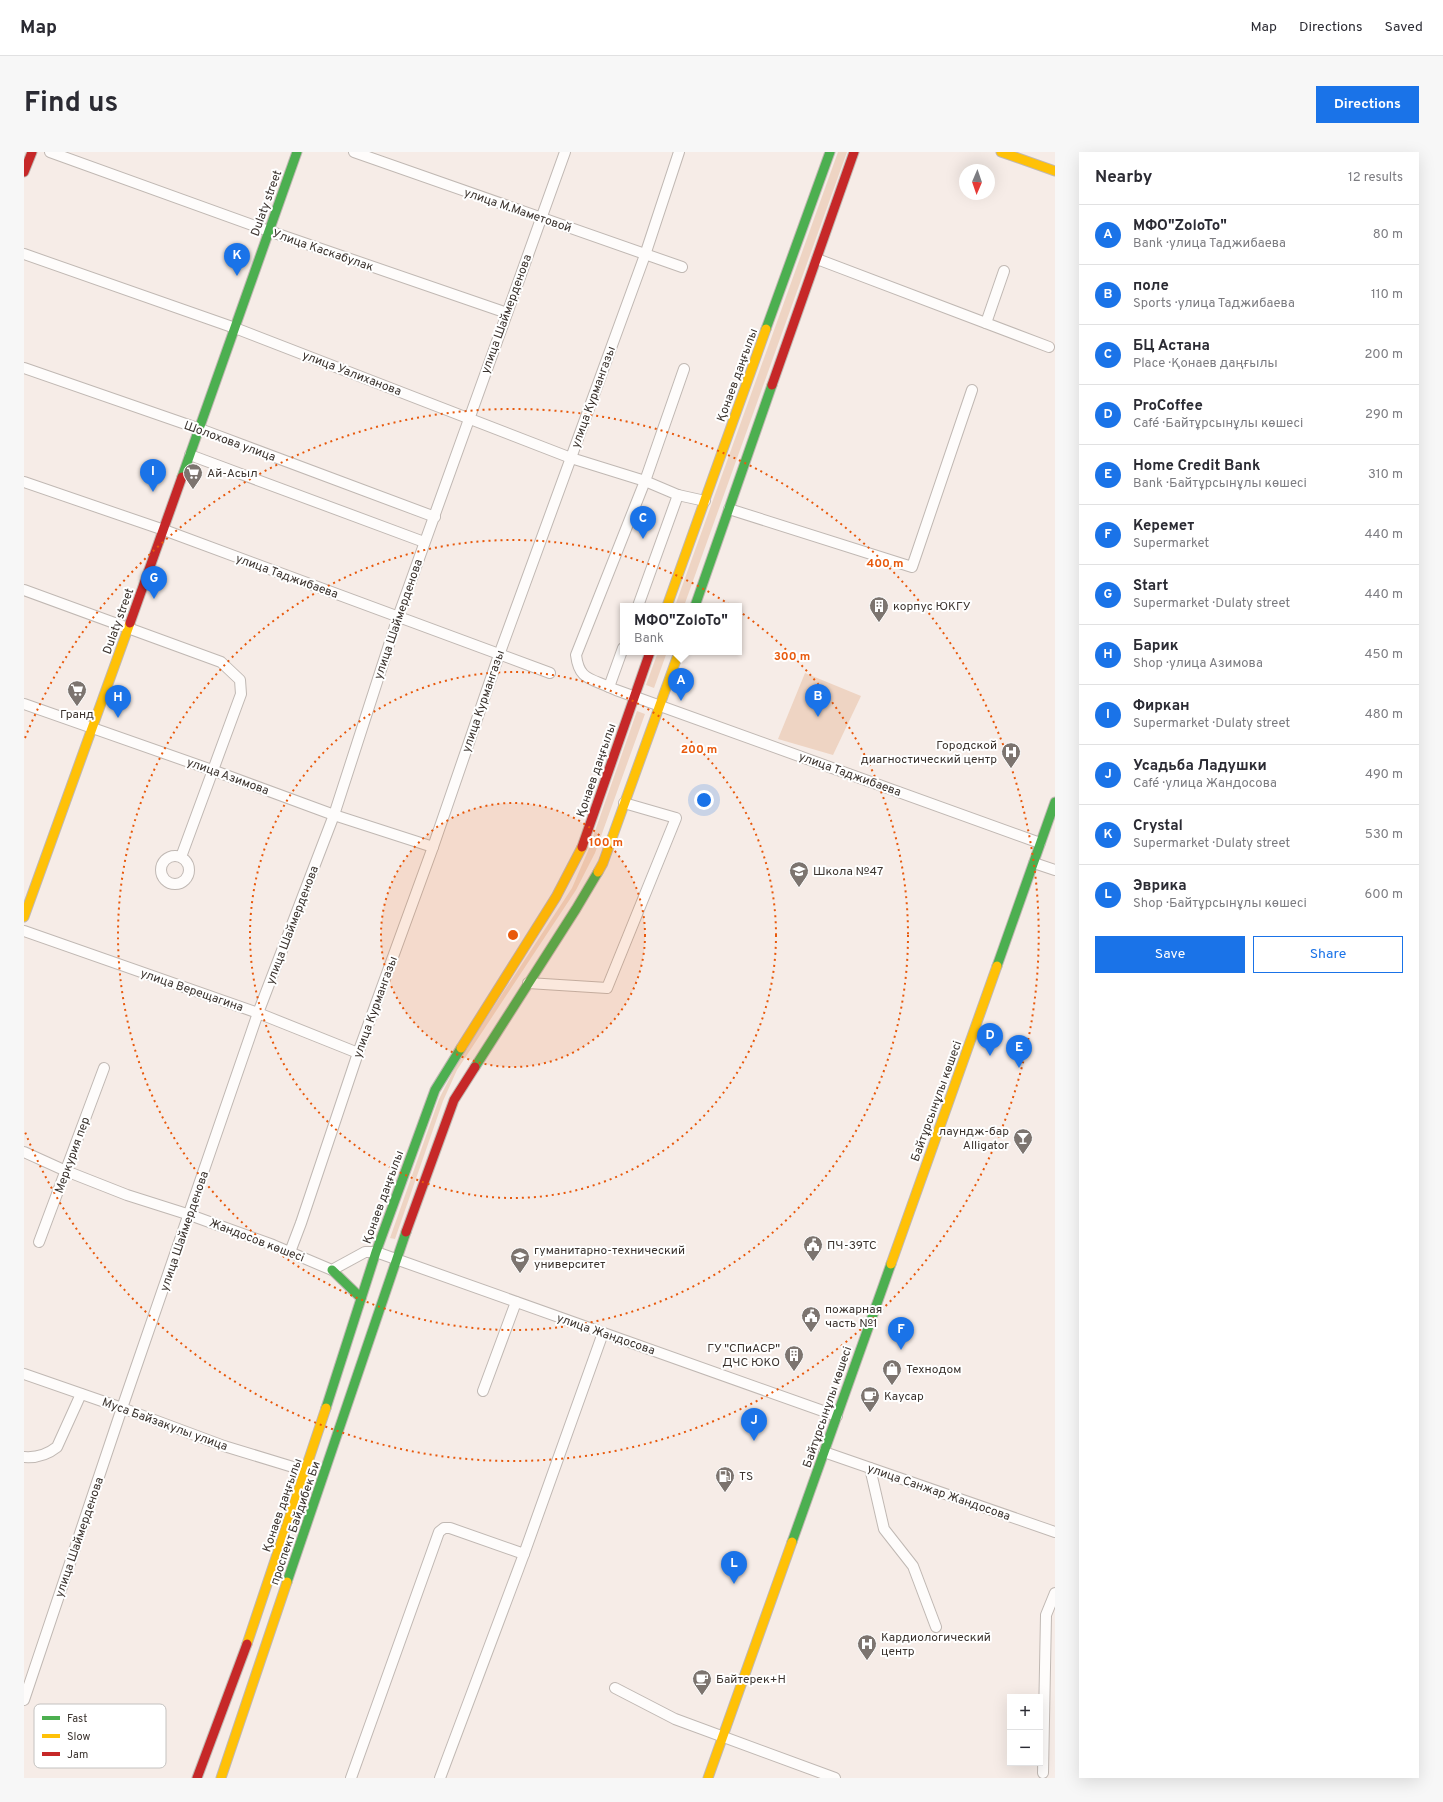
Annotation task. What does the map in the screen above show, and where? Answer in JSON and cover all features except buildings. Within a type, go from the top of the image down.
[{"type":"main road","points":[[24,172],[32,152]]},
{"type":"main road","name":"Dulaty street","points":[[24,917],[164,530],[297,152]]},
{"type":"main road","name":"Қонаев даңғылы","points":[[668,603],[830,152]]},
{"type":"main road","points":[[696,603],[854,152]]},
{"type":"main road","points":[[1001,152],[1055,171]]},
{"type":"main road","name":"Қонаев даңғылы","points":[[197,1778],[232,1687],[306,1471],[376,1252],[434,1090],[556,897],[582,848],[649,655]]},
{"type":"main road","points":[[396,1259],[454,1100],[576,909],[603,863],[678,655]]},
{"type":"main road","name":"Байтұрсынұлы көшесі","points":[[708,1778],[1055,802]]},
{"type":"main road","name":"проспект Байдибек Би","points":[[221,1778],[396,1259]]},
{"type":"main road","points":[[332,1270],[362,1298]]},
{"type":"street","name":"Улица Каскабулак","points":[[50,152],[269,231],[507,313]]},
{"type":"street","name":"улица М.Маметовой","points":[[354,152],[541,219],[682,267]]},
{"type":"street","name":"улица Шаймерденова","points":[[24,1700],[122,1408],[190,1215],[258,1013],[334,815],[398,617],[424,542],[435,517],[565,152]]},
{"type":"street","name":"улица Курмангазы","points":[[290,1252],[302,1223],[358,1053],[433,847],[499,655],[645,255],[679,152]]},
{"type":"street","name":"улица Уалиханова","points":[[24,254],[235,328],[571,458],[645,481],[678,495],[704,501]]},
{"type":"street","points":[[816,259],[1049,347]]},
{"type":"street","points":[[986,323],[1004,271]]},
{"type":"street","name":"Шолохова улица","points":[[24,368],[200,429],[435,517]]},
{"type":"street","name":"улица Таджибаева","points":[[684,369],[645,481],[576,655],[577,666],[582,675],[635,698],[1040,843]]},
{"type":"street","points":[[729,509],[912,567],[972,390]]},
{"type":"street","points":[[190,455],[424,542]]},
{"type":"street","name":"улица Таджибаева","points":[[24,482],[164,530],[550,673]]},
{"type":"street","points":[[639,603],[678,495]]},
{"type":"street","points":[[24,590],[221,662],[240,680],[240,694],[181,857]]},
{"type":"street","points":[[609,687],[620,655]]},
{"type":"street","name":"улица Азимова","points":[[24,704],[212,770],[334,815],[433,847]]},
{"type":"street","points":[[528,983],[608,988],[676,818],[624,803]]},
{"type":"street","points":[[1034,862],[1055,870]]},
{"type":"street","name":"улица Верещагина","points":[[24,931],[258,1013],[358,1053]]},
{"type":"street","name":"Меркурия пер","points":[[39,1242],[104,1068]]},
{"type":"street","name":"Жандосов көшесі","points":[[24,1152],[66,1171],[127,1195],[190,1215],[290,1252],[332,1270]]},
{"type":"street","points":[[332,1270],[365,1252],[376,1252]]},
{"type":"street","name":"улица Жандосова","points":[[376,1252],[837,1416]]},
{"type":"street","points":[[483,1391],[516,1302]]},
{"type":"street","points":[[440,1778],[524,1554],[603,1333]]},
{"type":"street","name":"Муса Байзакулы улица","points":[[24,1374],[122,1408],[224,1446],[306,1471]]},
{"type":"street","points":[[24,1457],[40,1456],[57,1447],[81,1394]]},
{"type":"street","name":"улица Санжар Жандосова","points":[[824,1452],[1055,1532]]},
{"type":"street","points":[[870,1468],[884,1530],[913,1566],[936,1627]]},
{"type":"street","points":[[351,1778],[439,1532],[444,1528],[450,1528],[524,1554]]},
{"type":"street","points":[[1043,1773],[1046,1615],[1055,1593]]},
{"type":"street","points":[[615,1688],[675,1718],[835,1778]]},
{"type":"shaded area","points":[[838,152],[847,152],[685,603],[676,603]]},
{"type":"shaded area","points":[[657,655],[666,655],[654,688],[646,685]]},
{"type":"shaded area","points":[[805,673],[861,696],[833,755],[778,739]]},
{"type":"shaded area","points":[[637,711],[645,714],[595,853],[576,890],[457,1070],[443,1101],[395,1239],[390,1238],[439,1099],[460,1058],[572,888],[588,851]]},
{"type":"traffic: fast","points":[[182,477],[297,152]]},
{"type":"traffic: fast","points":[[766,329],[830,152]]},
{"type":"traffic: fast","points":[[696,603],[772,385]]},
{"type":"traffic: fast","points":[[997,966],[1055,802]]},
{"type":"traffic: fast","points":[[475,1067],[598,872]]},
{"type":"traffic: fast","points":[[326,1408],[376,1252],[435,1090],[461,1048]]},
{"type":"traffic: fast","points":[[287,1582],[406,1232]]},
{"type":"traffic: fast","points":[[792,1542],[891,1264]]},
{"type":"traffic: fast","points":[[332,1270],[361,1298]]},
{"type":"traffic: slow","points":[[1001,152],[1055,171]]},
{"type":"traffic: slow","points":[[668,603],[766,329]]},
{"type":"traffic: slow","points":[[24,917],[130,623]]},
{"type":"traffic: slow","points":[[598,872],[603,863],[678,655]]},
{"type":"traffic: slow","points":[[461,1048],[556,897],[582,847]]},
{"type":"traffic: slow","points":[[891,1264],[997,966]]},
{"type":"traffic: slow","points":[[247,1644],[326,1408]]},
{"type":"traffic: slow","points":[[708,1778],[792,1542]]},
{"type":"traffic: slow","points":[[221,1778],[287,1582]]},
{"type":"traffic: jam","points":[[24,172],[32,152]]},
{"type":"traffic: jam","points":[[772,385],[854,152]]},
{"type":"traffic: jam","points":[[130,623],[182,477]]},
{"type":"traffic: jam","points":[[582,847],[649,655]]},
{"type":"traffic: jam","points":[[406,1232],[454,1100],[475,1067]]},
{"type":"traffic: jam","points":[[197,1778],[247,1644]]},
{"type":"place","name":"Crystal","points":[[237,276]]},
{"type":"place","name":"Ай-Асыл","points":[[193,490]]},
{"type":"place","name":"Фиркан","points":[[153,492]]},
{"type":"place","name":"БЦ Астана","points":[[643,539]]},
{"type":"place","name":"Start","points":[[154,599]]},
{"type":"place","name":"корпус ЮКГУ","points":[[879,623]]},
{"type":"place","name":"МФО\"ZoloTo\"","points":[[681,701]]},
{"type":"place","name":"Гранд","points":[[77,707]]},
{"type":"place","name":"поле","points":[[818,717]]},
{"type":"place","name":"Барик","points":[[118,718]]},
{"type":"place","name":"Городской диагностический центр","points":[[1011,769]]},
{"type":"place","name":"Школа №47","points":[[799,888]]},
{"type":"place","name":"ProCoffee","points":[[990,1056]]},
{"type":"place","name":"Home Credit Bank","points":[[1019,1068]]},
{"type":"place","name":"лаундж-бар Alligator","points":[[1023,1155]]},
{"type":"place","name":"ПЧ-39ТС","points":[[813,1262]]},
{"type":"place","name":"гуманитарно-технический университет","points":[[520,1274]]},
{"type":"place","name":"пожарная часть №1","points":[[811,1333]]},
{"type":"place","name":"Керемет","points":[[901,1350]]},
{"type":"place","name":"ГУ \"СПиАСР\" ДЧС ЮКО","points":[[794,1372]]},
{"type":"place","name":"Технодом","points":[[892,1386]]},
{"type":"place","name":"Каусар","points":[[870,1413]]},
{"type":"place","name":"Усадьба Ладушки","points":[[754,1441]]},
{"type":"place","name":"TS","points":[[725,1493]]},
{"type":"place","name":"Эврика","points":[[734,1584]]},
{"type":"place","name":"Кардиологический центр","points":[[867,1661]]},
{"type":"place","name":"Байтерек+Н","points":[[702,1696]]}]
